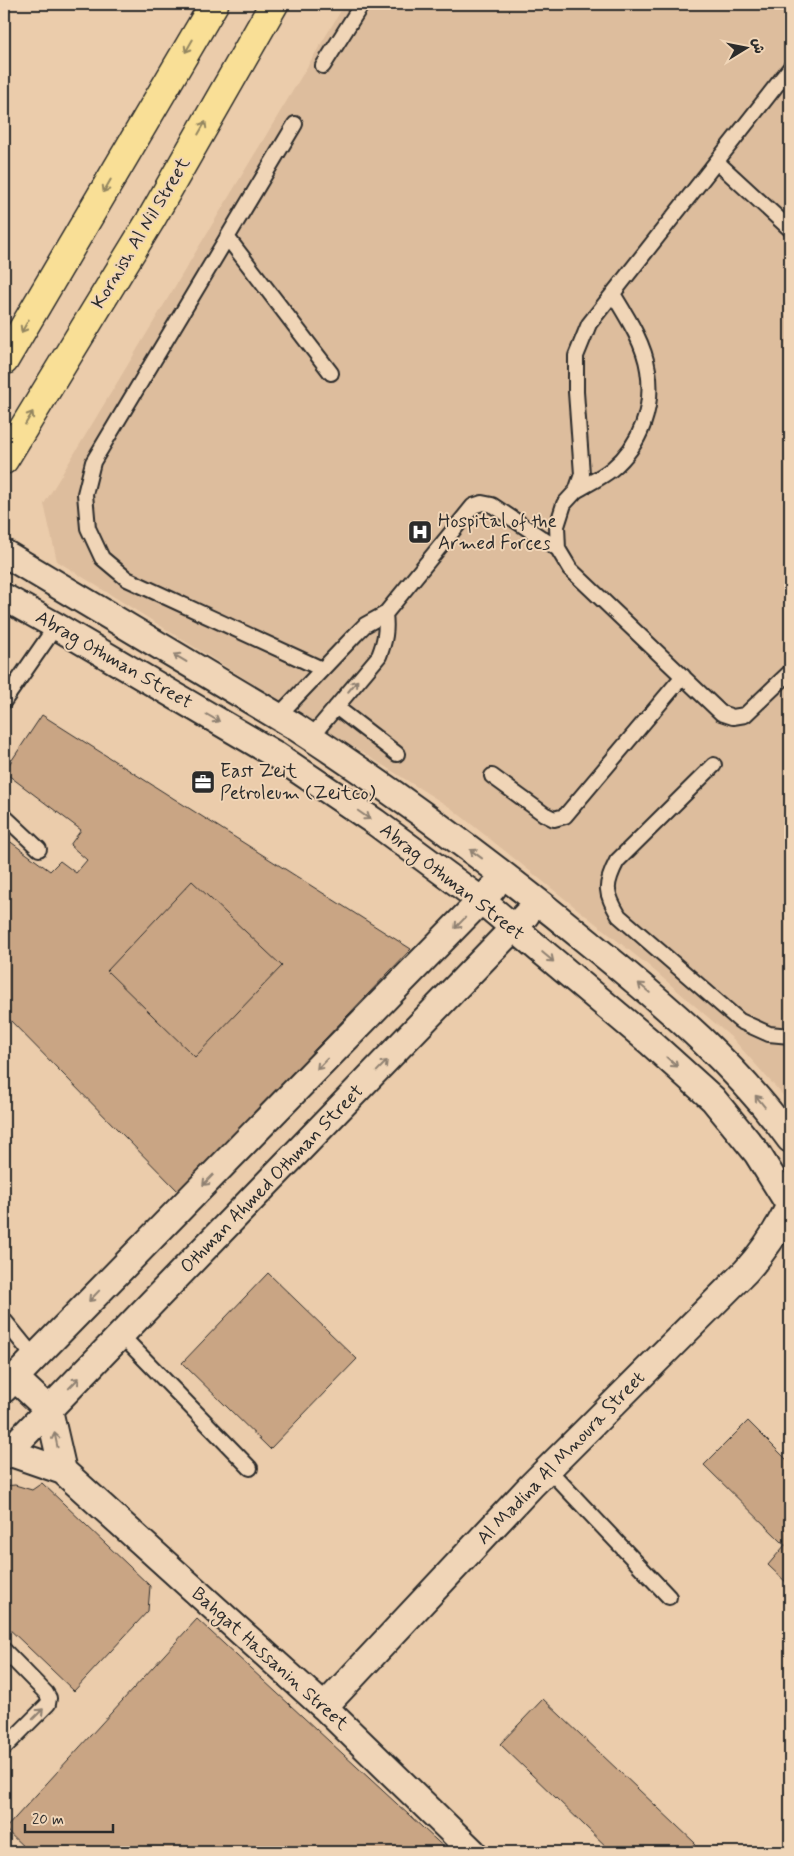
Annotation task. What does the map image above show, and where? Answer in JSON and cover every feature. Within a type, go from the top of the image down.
[{"type":"highway","points":[[4,362],[214,4]]},
{"type":"highway","name":"Kornish Al Nil Street","points":[[4,460],[150,221],[274,4]]},
{"type":"street","name":"Abrag Othman Street","points":[[4,553],[294,726],[505,875],[690,1027],[752,1091],[790,1139]]},
{"type":"street","name":"Abrag Othman Street","points":[[4,597],[276,755],[375,822],[482,901],[651,1042],[712,1099],[757,1153],[790,1205]]},
{"type":"street","points":[[276,755],[294,726]]},
{"type":"street","points":[[62,1471],[49,1410],[9,1383],[482,901],[505,875]]},
{"type":"street","name":"Othman Ahmed Othman Street","points":[[5,1452],[49,1410],[515,929],[538,901]]},
{"type":"street","name":"Al Madina Al Mnoura Street","points":[[324,1707],[548,1469],[757,1259],[777,1233],[790,1205]]},
{"type":"street","name":"Bahgat Hassanin Street","points":[[5,1452],[62,1471],[324,1707],[473,1852]]},
{"type":"lane","points":[[323,66],[362,4]]},
{"type":"lane","points":[[576,491],[582,474],[576,392],[576,356],[589,324],[790,68]]},
{"type":"lane","points":[[295,124],[93,462],[85,494],[88,528],[102,558],[128,579],[322,669]]},
{"type":"lane","points":[[717,162],[790,229]]},
{"type":"lane","points":[[227,237],[331,372]]},
{"type":"lane","points":[[558,549],[557,526],[564,504],[576,491],[612,469],[637,442],[649,407],[648,370],[640,344],[613,294]]},
{"type":"lane","points":[[294,726],[322,669],[365,626],[385,614],[473,506],[482,503],[492,505],[558,549],[570,569],[721,713],[733,717],[745,716],[790,672]]},
{"type":"lane","points":[[294,726],[336,707],[378,656],[385,643],[387,628],[385,614]]},
{"type":"lane","points":[[4,701],[56,626]]},
{"type":"lane","points":[[492,776],[544,814],[554,819],[565,816],[683,676]]},
{"type":"lane","points":[[336,707],[397,754]]},
{"type":"lane","points":[[714,765],[617,861],[608,878],[608,899],[618,916],[740,1021],[769,1034],[790,1036]]},
{"type":"lane","points":[[4,816],[39,849]]},
{"type":"lane","points":[[4,1320],[34,1357]]},
{"type":"lane","points":[[121,1335],[250,1468]]},
{"type":"lane","points":[[548,1469],[669,1597]]},
{"type":"lane","points":[[4,1650],[46,1693],[49,1701],[4,1748]]},
{"type":"shaded area","name":"Hospital of the Armed Forces","points":[[345,4],[790,4],[790,1103],[732,1038],[649,966],[451,808],[57,561],[44,504]]},
{"type":"building","points":[[42,715],[411,949],[179,1192],[4,1014],[4,837],[50,871],[60,861],[76,873],[87,860],[70,845],[81,830],[4,772]]},
{"type":"building","points":[[192,881],[282,966],[195,1057],[107,971]]},
{"type":"building","points":[[268,1273],[357,1359],[270,1449],[182,1363]]},
{"type":"building","points":[[748,1421],[790,1463],[790,1586],[768,1565],[785,1545],[704,1465]]},
{"type":"building","points":[[42,1483],[150,1586],[148,1611],[74,1691],[4,1624],[4,1486],[15,1485],[32,1490]]},
{"type":"building","points":[[197,1619],[449,1852],[29,1852],[5,1829]]},
{"type":"building","points":[[543,1699],[695,1843],[686,1852],[612,1852],[500,1744]]},
{"type":"place","name":"Hospital of the Armed Forces","points":[[420,532]]},
{"type":"place","name":"East Zeit Petroleum (Zeitco)","points":[[203,782]]}]
